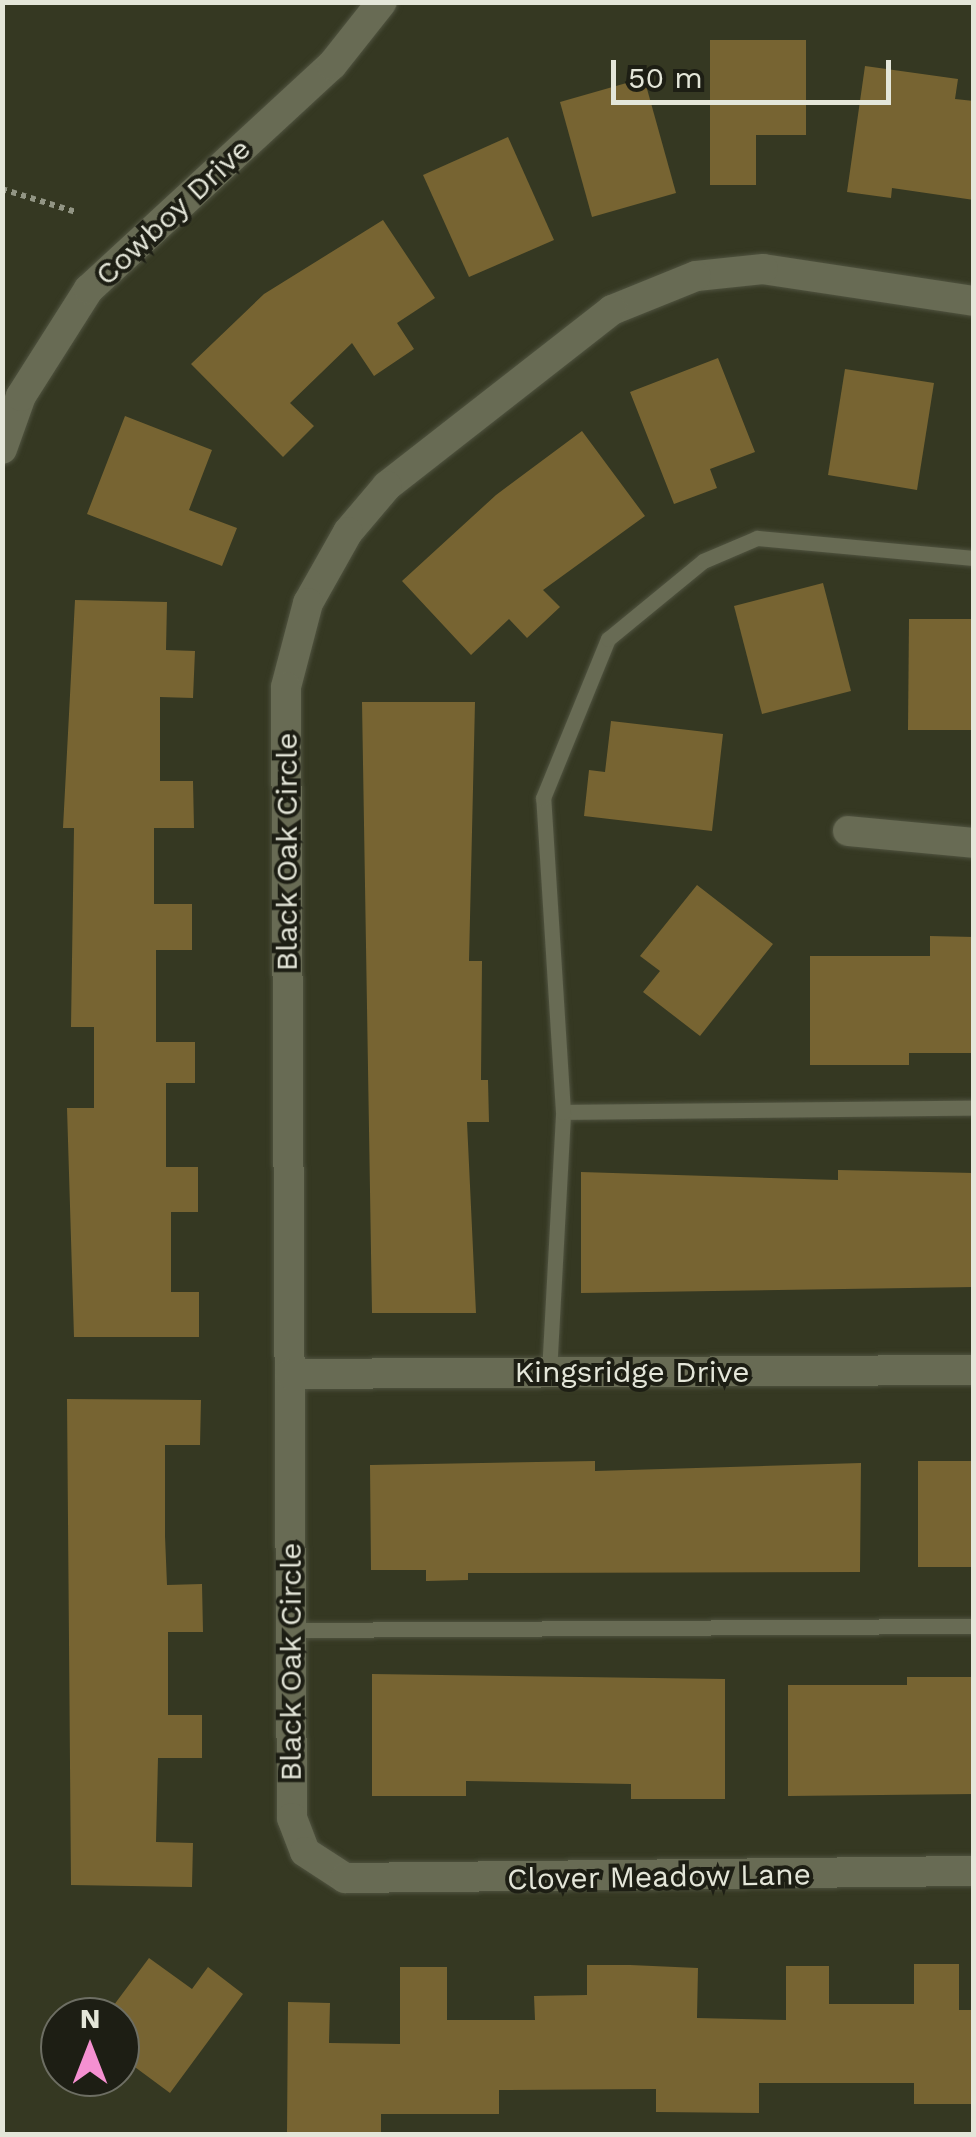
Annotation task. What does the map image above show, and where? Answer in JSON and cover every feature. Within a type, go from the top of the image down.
[{"type":"street","name":"Cowboy Drive","points":[[2,449],[22,396],[89,289],[332,65],[382,2]]},
{"type":"street","name":"Black Oak Circle","points":[[344,1878],[305,1852],[292,1818],[286,687],[308,603],[348,532],[387,486],[612,310],[696,276],[811,273],[974,301]]},
{"type":"street","points":[[848,831],[974,843]]},
{"type":"street","name":"Kingsridge Drive","points":[[290,1374],[974,1370]]},
{"type":"street","name":"Clover Meadow Lane","points":[[344,1878],[974,1871]]},
{"type":"lane","points":[[548,1372],[563,1112],[543,798],[608,639],[703,560],[757,538],[974,558]]},
{"type":"lane","points":[[563,1112],[974,1108]]},
{"type":"lane","points":[[291,1630],[974,1626]]},
{"type":"path","points":[[2,189],[76,212]]},
{"type":"building","points":[[710,40],[806,40],[806,135],[756,135],[756,185],[710,185]]},
{"type":"building","points":[[865,66],[958,79],[955,99],[974,101],[974,200],[892,188],[891,198],[847,192]]},
{"type":"building","points":[[644,78],[676,193],[592,217],[560,102]]},
{"type":"building","points":[[508,137],[554,240],[469,277],[423,175]]},
{"type":"building","points":[[383,220],[435,298],[397,323],[414,349],[374,376],[352,343],[290,403],[314,426],[283,457],[191,364],[264,294]]},
{"type":"building","points":[[718,358],[755,452],[710,469],[717,488],[674,504],[630,392]]},
{"type":"building","points":[[845,369],[934,383],[917,490],[828,475]]},
{"type":"building","points":[[125,416],[212,450],[189,510],[237,528],[222,566],[87,514]]},
{"type":"building","points":[[582,431],[645,516],[543,590],[560,607],[527,638],[509,619],[471,655],[402,581],[496,495]]},
{"type":"building","points":[[823,583],[851,691],[762,714],[734,606]]},
{"type":"building","points":[[75,600],[167,602],[166,650],[195,651],[193,698],[160,697],[160,781],[193,781],[194,828],[154,828],[154,904],[192,904],[192,950],[156,950],[156,1042],[195,1042],[195,1083],[166,1083],[166,1167],[198,1167],[198,1212],[171,1212],[171,1292],[199,1292],[199,1337],[74,1337],[67,1108],[94,1108],[94,1027],[71,1027],[74,828],[63,828]]},
{"type":"building","points":[[909,619],[974,619],[974,730],[908,730]]},
{"type":"building","points":[[362,702],[475,702],[469,961],[482,961],[481,1080],[488,1080],[489,1122],[467,1122],[476,1313],[372,1313]]},
{"type":"building","points":[[611,721],[723,734],[712,831],[584,816],[589,770],[605,772]]},
{"type":"building","points":[[697,885],[773,944],[700,1036],[643,992],[660,971],[640,956]]},
{"type":"building","points":[[930,936],[974,937],[974,1053],[909,1053],[909,1065],[810,1065],[810,956],[930,956]]},
{"type":"building","points":[[838,1170],[974,1173],[974,1287],[581,1293],[581,1172],[838,1180]]},
{"type":"building","points":[[67,1399],[201,1400],[200,1445],[165,1445],[165,1536],[167,1585],[202,1584],[203,1632],[168,1632],[168,1715],[202,1715],[202,1758],[158,1758],[156,1842],[193,1843],[192,1887],[71,1885]]},
{"type":"building","points":[[595,1461],[595,1471],[861,1463],[860,1572],[468,1573],[468,1580],[426,1581],[426,1570],[371,1570],[370,1465]]},
{"type":"building","points":[[918,1461],[974,1461],[974,1567],[918,1567]]},
{"type":"building","points":[[372,1674],[725,1679],[725,1799],[631,1799],[631,1784],[466,1781],[466,1796],[372,1796]]},
{"type":"building","points":[[907,1677],[974,1677],[974,1794],[788,1796],[788,1685],[907,1685]]},
{"type":"building","points":[[149,1958],[192,1989],[208,1967],[243,1994],[170,2093],[140,2071],[140,1997],[120,1997]]},
{"type":"building","points":[[914,1964],[959,1964],[959,2010],[974,2010],[974,2104],[914,2104],[914,2083],[759,2083],[759,2113],[656,2112],[656,2089],[499,2090],[499,2114],[381,2114],[381,2134],[287,2134],[288,2002],[330,2003],[329,2043],[400,2044],[400,1967],[447,1967],[447,2020],[535,2020],[534,1996],[587,1995],[587,1965],[630,1965],[698,1968],[697,2018],[786,2020],[786,1966],[829,1966],[829,2004],[914,2004]]}]
